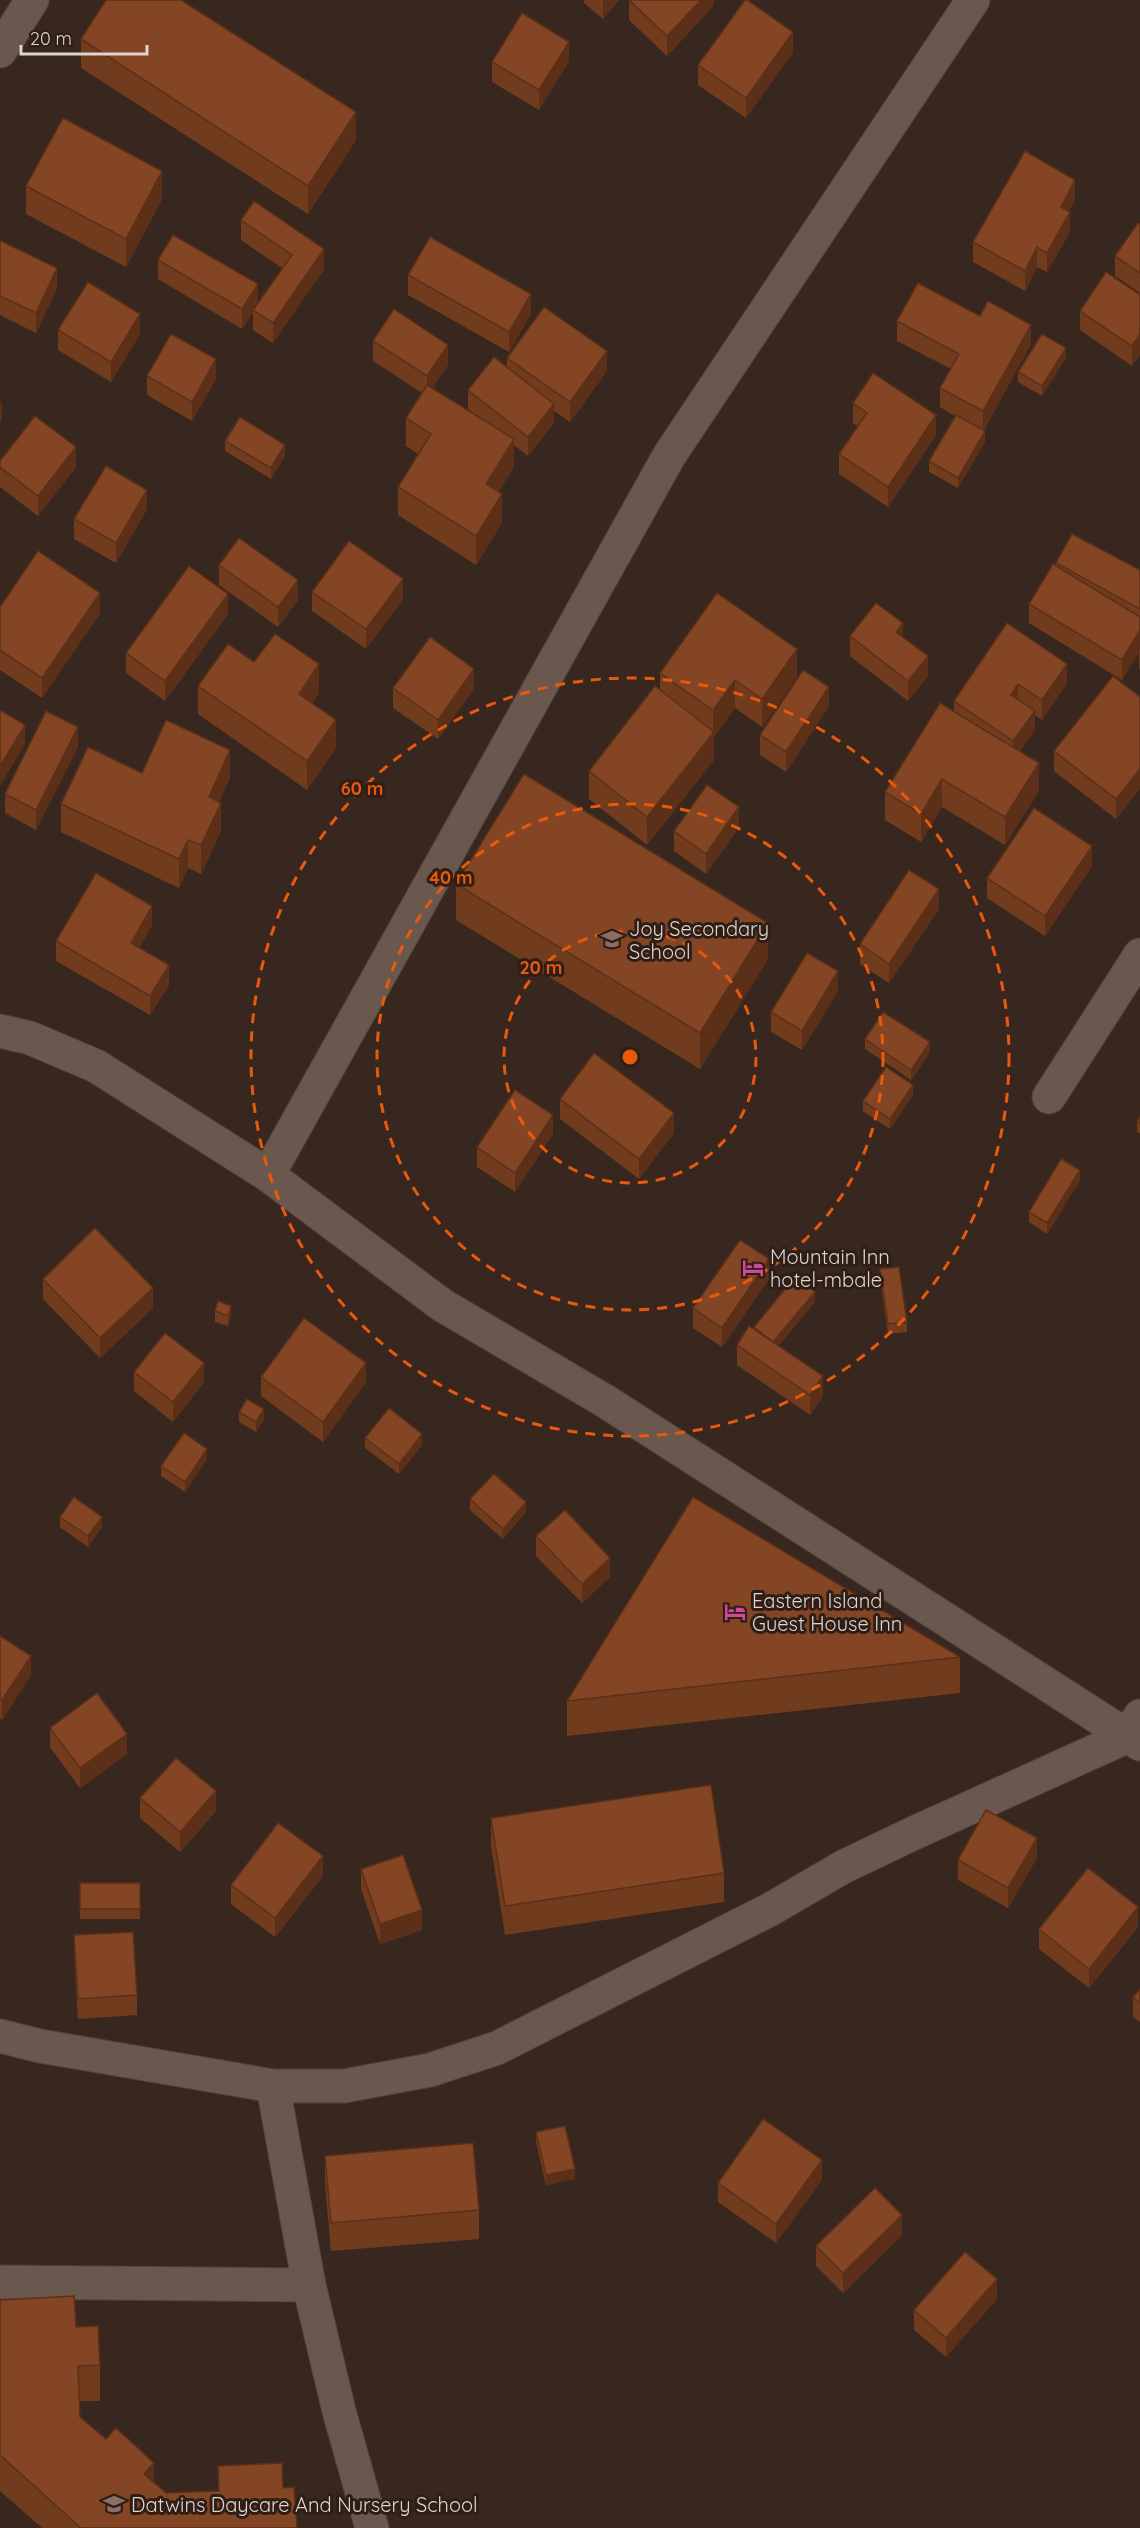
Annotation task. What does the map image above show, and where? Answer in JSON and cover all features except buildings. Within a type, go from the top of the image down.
[{"type":"street","points":[[0,51],[32,0]]},
{"type":"street","points":[[268,1176],[669,456],[973,0]]},
{"type":"street","points":[[1049,1096],[1140,955]]},
{"type":"street","points":[[0,1031],[30,1038],[96,1066],[268,1176],[442,1305],[605,1401],[1136,1732]]},
{"type":"street","points":[[0,2036],[40,2046],[273,2086],[344,2086],[430,2070],[497,2049],[750,1920],[893,1842],[1136,1732]]},
{"type":"street","points":[[273,2086],[309,2285],[339,2410],[372,2528]]},
{"type":"street","points":[[0,2282],[309,2285]]},
{"type":"place","name":"Joy Secondary School","points":[[612,939]]},
{"type":"place","name":"Mountain Inn hotel-mbale","points":[[753,1268]]},
{"type":"place","name":"Eastern Island Guest House Inn","points":[[735,1612]]},
{"type":"place","name":"Datwins Daycare And Nursery School","points":[[114,2504]]}]
